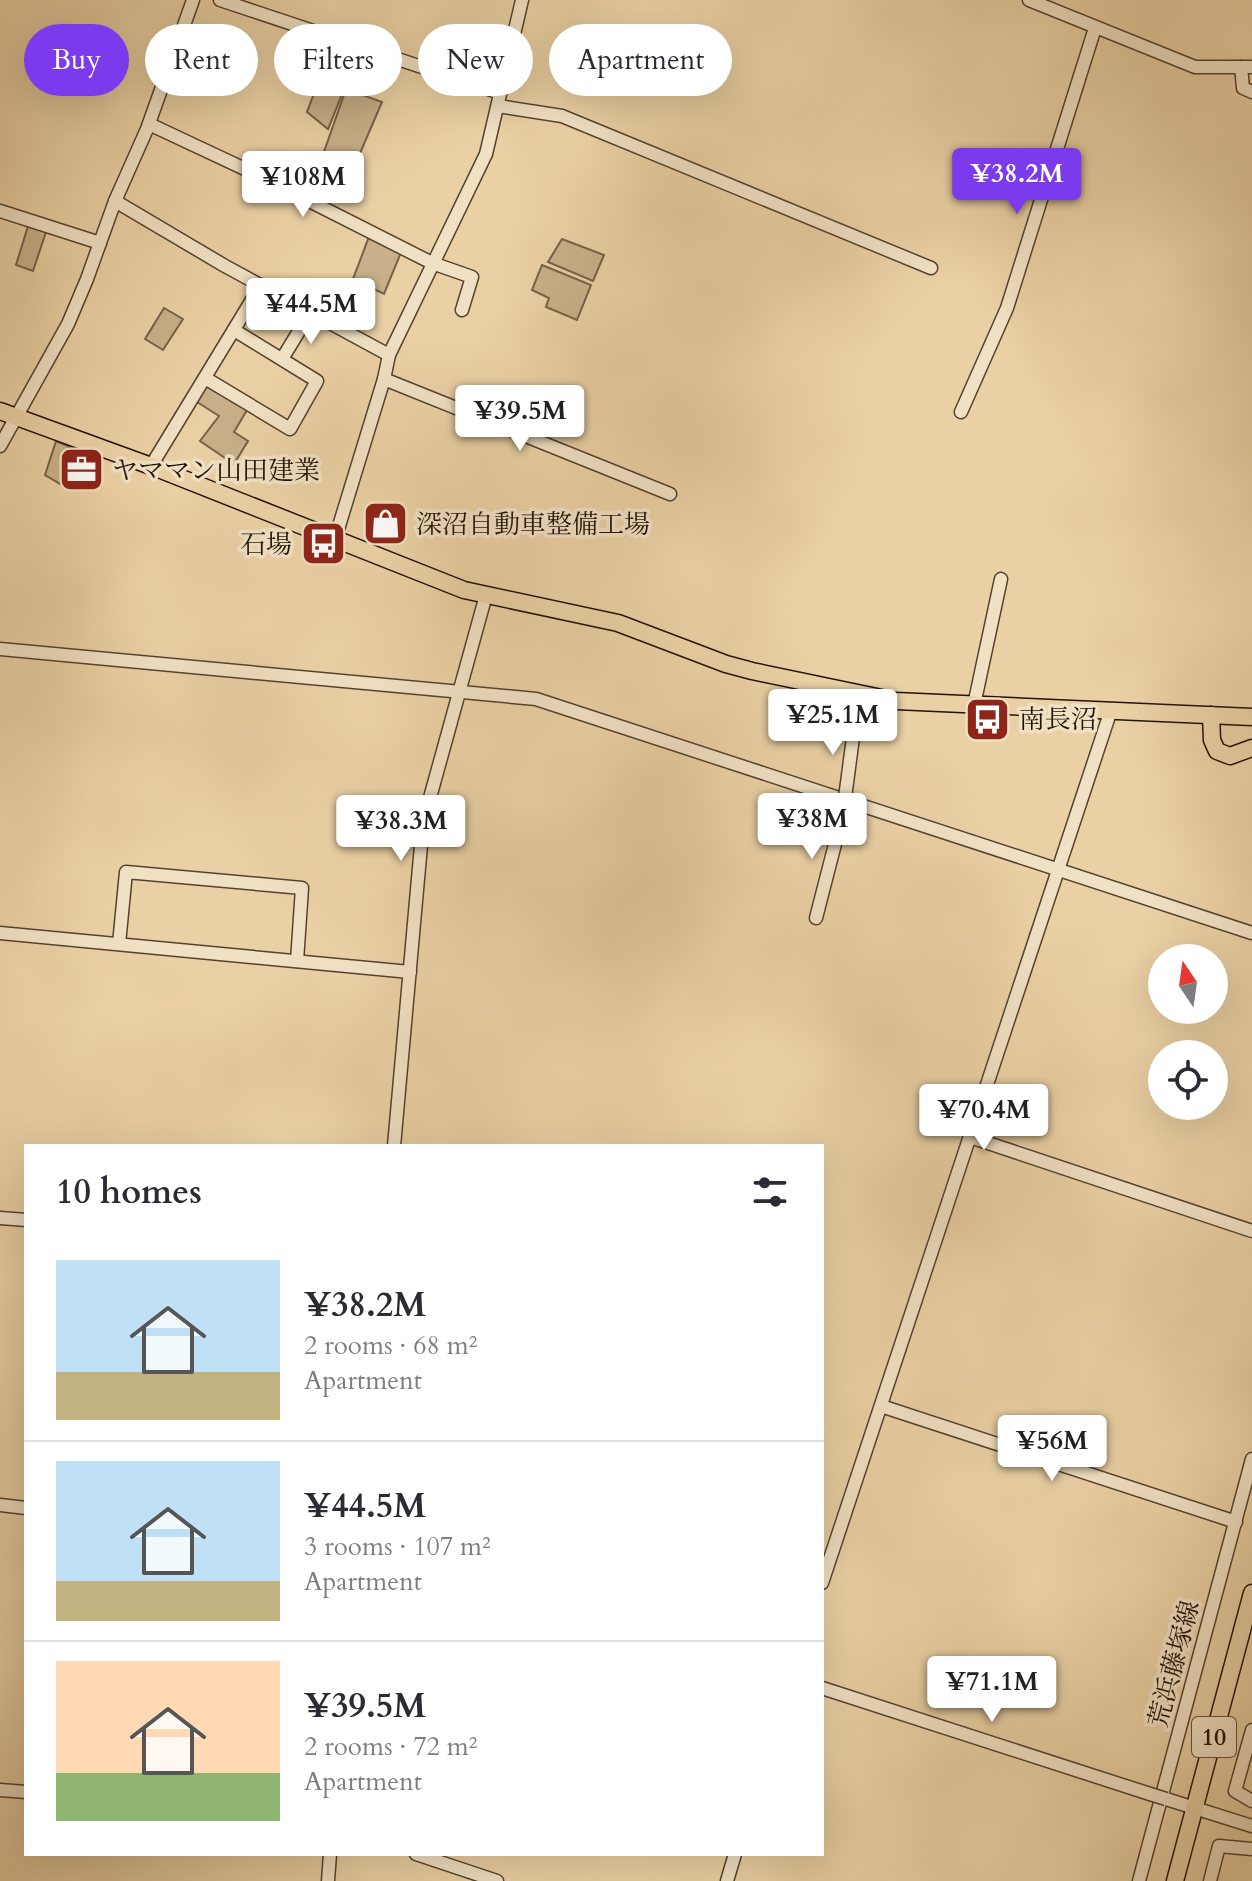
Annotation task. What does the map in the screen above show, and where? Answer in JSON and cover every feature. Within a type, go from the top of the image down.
[{"type":"main road","points":[[0,411],[151,466],[464,590],[618,623],[726,664],[858,700],[1252,717]]},
{"type":"main road","points":[[1211,715],[1212,740],[1217,751],[1230,756],[1252,748]]},
{"type":"main road","name":"10","points":[[1175,1881],[1252,1593]]},
{"type":"street","points":[[0,446],[68,324],[115,201],[151,120],[193,0]]},
{"type":"street","points":[[220,0],[499,99],[562,116],[931,268]]},
{"type":"street","points":[[335,539],[389,355],[479,172],[492,138],[522,0]]},
{"type":"street","points":[[1029,0],[1195,67],[1247,67],[1243,88],[1252,92]]},
{"type":"street","points":[[961,412],[1007,308],[1095,28]]},
{"type":"street","points":[[151,120],[432,263],[472,277],[462,310]]},
{"type":"street","points":[[115,201],[389,355]]},
{"type":"street","points":[[0,211],[100,243]]},
{"type":"street","points":[[151,466],[261,285]]},
{"type":"street","points":[[282,359],[310,313]]},
{"type":"street","points":[[205,378],[290,429],[317,381],[234,330]]},
{"type":"street","points":[[384,379],[670,494]]},
{"type":"street","points":[[974,705],[1001,579]]},
{"type":"street","points":[[394,1144],[423,823],[486,595]]},
{"type":"street","points":[[0,649],[536,699],[1252,933]]},
{"type":"street","points":[[816,918],[843,813],[858,700]]},
{"type":"street","points":[[824,1577],[1111,710]]},
{"type":"street","points":[[119,944],[126,872],[287,886],[302,888],[297,961]]},
{"type":"street","points":[[0,933],[410,972]]},
{"type":"street","points":[[970,1137],[1252,1231]]},
{"type":"street","points":[[0,1218],[24,1220]]},
{"type":"street","points":[[881,1406],[1236,1522]]},
{"type":"street","name":"荒浜藤塚線","points":[[1139,1881],[1252,1459]]},
{"type":"street","points":[[0,1505],[24,1508]]},
{"type":"street","points":[[824,1689],[1252,1826]]},
{"type":"street","points":[[1252,1730],[1247,1766],[1235,1791],[1252,1801]]},
{"type":"street","points":[[0,1790],[24,1792]]},
{"type":"street","points":[[1210,1881],[1219,1846],[1252,1849]]},
{"type":"street","points":[[328,1881],[330,1856]]},
{"type":"street","points":[[422,1856],[497,1881]]},
{"type":"street","points":[[727,1881],[734,1856]]},
{"type":"shaded area","points":[[313,96],[341,96],[328,129],[307,112]]},
{"type":"shaded area","points":[[344,96],[365,96],[382,102],[349,179],[319,166]]},
{"type":"shaded area","points":[[28,226],[46,232],[33,271],[16,265]]},
{"type":"shaded area","points":[[370,234],[402,250],[384,294],[353,279]]},
{"type":"shaded area","points":[[562,239],[604,255],[593,281],[548,262]]},
{"type":"shaded area","points":[[542,265],[591,285],[577,320],[546,307],[549,298],[532,290]]},
{"type":"shaded area","points":[[164,308],[183,319],[163,350],[145,339]]},
{"type":"shaded area","points":[[209,386],[247,410],[234,432],[248,441],[234,464],[200,441],[219,416],[197,402],[204,388]]},
{"type":"shaded area","points":[[56,441],[77,450],[62,485],[45,475]]},
{"type":"place","name":"ヤママン山田建業","points":[[81,470]]},
{"type":"place","name":"深沼自動車整備工場","points":[[385,524]]},
{"type":"place","name":"石場","points":[[323,544]]},
{"type":"place","name":"南長沼","points":[[988,719]]}]
